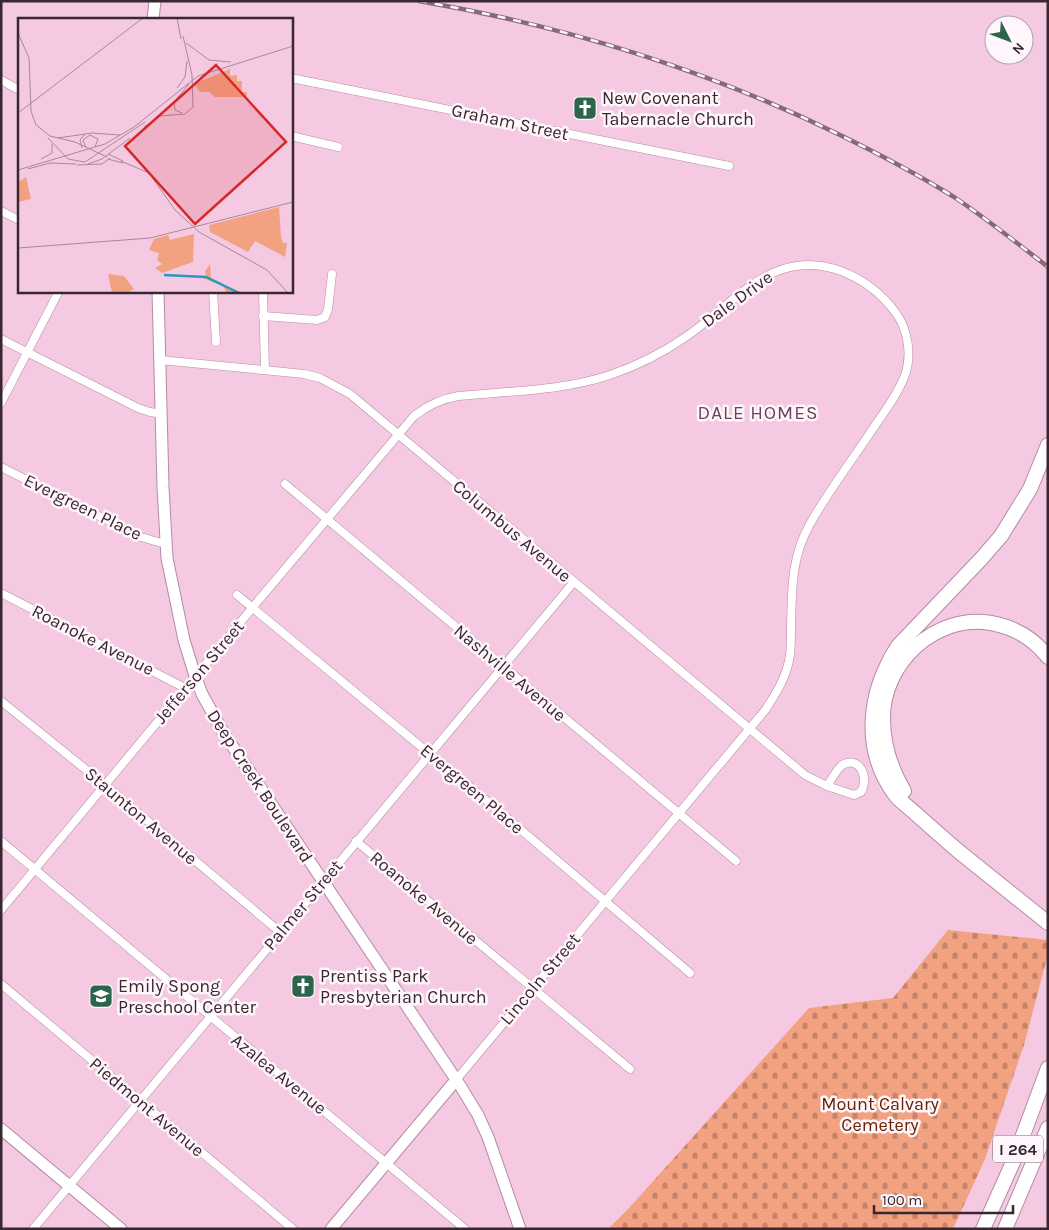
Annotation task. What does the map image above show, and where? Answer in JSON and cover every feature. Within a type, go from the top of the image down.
[{"type":"highway","points":[[1048,445],[1030,489],[1001,536],[982,559],[898,646],[887,663],[879,683],[873,708],[873,735],[878,762],[884,775],[953,846],[1048,923]]},
{"type":"highway","points":[[1048,657],[1038,645],[1012,628],[970,621],[954,624],[927,636],[904,659],[889,686],[882,717],[886,750],[901,794],[1048,913]]},
{"type":"highway","name":"I 264","points":[[983,1229],[1012,1162],[1048,1068]]},
{"type":"highway","name":"I 264","points":[[1005,1229],[1048,1128]]},
{"type":"street","points":[[153,18],[156,1]]},
{"type":"street","name":"Graham Street","points":[[292,78],[730,166]]},
{"type":"street","points":[[1,80],[18,89]]},
{"type":"street","points":[[292,136],[338,147]]},
{"type":"street","points":[[1,211],[18,220]]},
{"type":"street","name":"Dale Drive","points":[[398,435],[414,416],[424,408],[446,398],[572,384],[603,377],[640,363],[684,338],[753,284],[777,270],[800,265],[830,267],[853,277],[873,290],[896,314],[903,327],[908,348],[905,375],[884,412],[803,536],[792,575],[790,653],[787,669],[777,693],[766,710],[749,729]]},
{"type":"street","points":[[263,316],[317,320],[325,317],[328,309],[332,274]]},
{"type":"street","points":[[1,403],[58,292]]},
{"type":"street","name":"Deep Creek Boulevard","points":[[158,292],[166,544],[176,602],[195,676],[202,694],[222,732],[478,1115],[488,1137],[520,1229]]},
{"type":"street","points":[[213,292],[216,342]]},
{"type":"street","points":[[263,292],[265,370]]},
{"type":"street","points":[[1,339],[138,408],[162,414]]},
{"type":"street","name":"Columbus Avenue","points":[[160,360],[304,374],[336,386],[350,394],[805,775],[827,786],[854,794],[861,792],[865,784],[865,776],[861,768],[854,763],[847,764],[841,766],[827,786]]},
{"type":"street","name":"Jefferson Street","points":[[1,910],[398,435]]},
{"type":"street","name":"Evergreen Place","points":[[1,467],[141,537],[166,544]]},
{"type":"street","name":"Nashville Avenue","points":[[285,484],[736,861]]},
{"type":"street","name":"Palmer Street","points":[[32,1229],[573,582]]},
{"type":"street","name":"Roanoke Avenue","points":[[1,593],[185,688]]},
{"type":"street","name":"Evergreen Place","points":[[237,595],[430,754],[690,973]]},
{"type":"street","name":"Staunton Avenue","points":[[1,701],[105,785],[280,932]]},
{"type":"street","name":"Lincoln Street","points":[[331,1229],[749,729]]},
{"type":"street","name":"Azalea Avenue","points":[[1,841],[465,1229]]},
{"type":"street","name":"Roanoke Avenue","points":[[356,841],[630,1069]]},
{"type":"street","name":"Piedmont Avenue","points":[[1,984],[293,1229]]},
{"type":"street","points":[[1,1129],[121,1229]]},
{"type":"green space","name":"Mount Calvary Cemetery","points":[[948,930],[1048,940],[1048,954],[1024,1045],[985,1159],[953,1229],[608,1229],[809,1008],[893,998]]},
{"type":"railway","points":[[419,1],[473,11],[581,37],[633,52],[737,89],[838,134],[940,188],[1002,231],[1048,267]]},
{"type":"place","name":"New Covenant Tabernacle Church","points":[[585,108]]},
{"type":"place","name":"Prentiss Park Presbyterian Church","points":[[303,986]]},
{"type":"place","name":"Emily Spong Preschool Center","points":[[101,996]]},
{"type":"district","name":"DALE HOMES","points":[[758,413]]}]
